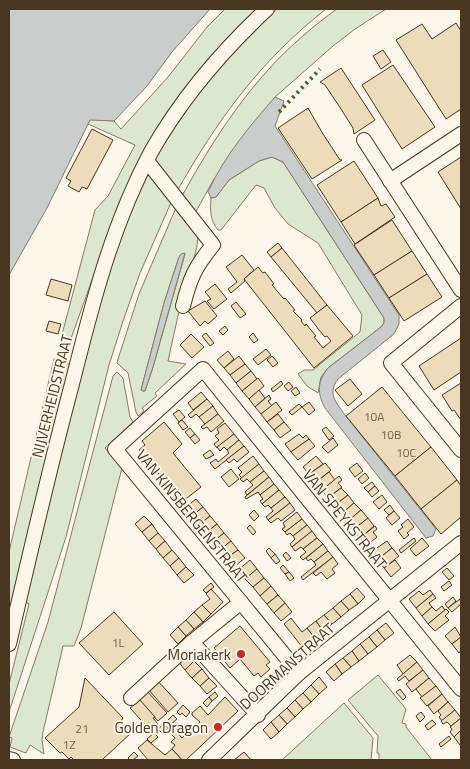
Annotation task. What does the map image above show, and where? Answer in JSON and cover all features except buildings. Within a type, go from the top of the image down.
[{"type":"street","name":"NIJVERHEIDSTRAAT","points":[[9,644],[97,286],[120,216],[147,162],[173,118],[203,78],[236,40],[267,9]]},
{"type":"street","points":[[390,181],[461,134]]},
{"type":"street","points":[[364,140],[461,290]]},
{"type":"street","points":[[147,162],[214,245],[197,265],[187,288],[183,306]]},
{"type":"street","points":[[461,306],[391,363],[461,450]]},
{"type":"street","name":"VAN SPEYKSTRAAT","points":[[203,369],[461,689]]},
{"type":"street","name":"VAN KINSBERGENSTRAAT","points":[[203,369],[115,449],[299,673]]},
{"type":"street","name":"DOORMANSTRAAT","points":[[211,760],[299,673],[461,543]]},
{"type":"street","points":[[132,698],[192,642],[241,602]]},
{"type":"street","points":[[192,642],[258,715]]},
{"type":"street","points":[[9,759],[13,760]]},
{"type":"green space","points":[[225,9],[258,9],[144,151],[121,199],[69,344],[60,342],[95,210],[108,196],[135,145],[88,124],[90,119],[114,121],[121,129],[168,77],[207,27]]},
{"type":"green space","points":[[277,9],[326,9],[280,50],[242,93],[208,140],[176,193],[155,165],[155,159],[195,98],[225,60],[241,42]]},
{"type":"green space","points":[[337,9],[386,9],[333,46],[275,97],[214,179],[194,215],[181,198],[220,132],[251,90],[285,52]]},
{"type":"green space","points":[[272,157],[283,162],[384,318],[384,323],[381,327],[328,368],[321,377],[318,393],[307,386],[298,374],[304,370],[313,370],[360,332],[362,315],[318,243],[288,224],[275,208],[264,188],[256,185],[221,230],[218,230],[215,226],[211,215],[211,198],[216,197],[229,180],[259,161]]},
{"type":"green space","points":[[150,175],[173,198],[140,273],[123,321],[109,365],[66,537],[9,712],[9,684],[29,604],[24,601],[83,364],[117,244],[145,177]]},
{"type":"green space","points":[[178,203],[194,226],[198,240],[191,266],[178,300],[181,302],[168,361],[186,364],[155,393],[157,396],[142,408],[144,411],[138,416],[128,373],[117,363],[139,294]],"holes":[[[185,254],[145,391],[143,391],[141,390],[164,303],[179,257]]]},
{"type":"green space","points":[[54,359],[73,366],[9,624],[9,552]]},
{"type":"green space","points":[[117,372],[123,378],[130,417],[133,422],[105,448],[122,468],[81,628],[74,646],[63,646],[43,732],[44,754],[30,745],[26,753],[10,747],[12,738],[9,737],[48,622],[113,376]]},
{"type":"green space","points":[[378,675],[406,709],[402,723],[406,724],[406,727],[432,760],[379,760],[379,753],[377,753],[378,736],[348,700]]},
{"type":"green space","points":[[344,703],[373,738],[371,760],[282,760]]},
{"type":"shaded area","points":[[9,9],[210,9],[172,52],[147,86],[114,121],[90,120],[47,208],[9,275]]},
{"type":"shaded area","points":[[275,97],[284,101],[275,126],[399,315],[399,324],[394,334],[338,379],[333,389],[334,398],[345,415],[436,529],[433,536],[426,538],[322,403],[319,388],[328,368],[381,327],[384,323],[384,318],[283,162],[272,157],[259,161],[229,180],[216,197],[211,198],[208,192],[230,154],[247,130]]},
{"type":"shaded area","points":[[185,253],[153,367],[145,391],[143,391],[141,390],[164,303],[179,257]]},
{"type":"hedge","points":[[279,112],[320,69]]},
{"type":"place","name":"Moriakerk","points":[[241,654]]},
{"type":"place","name":"Golden Dragon","points":[[218,727]]}]
